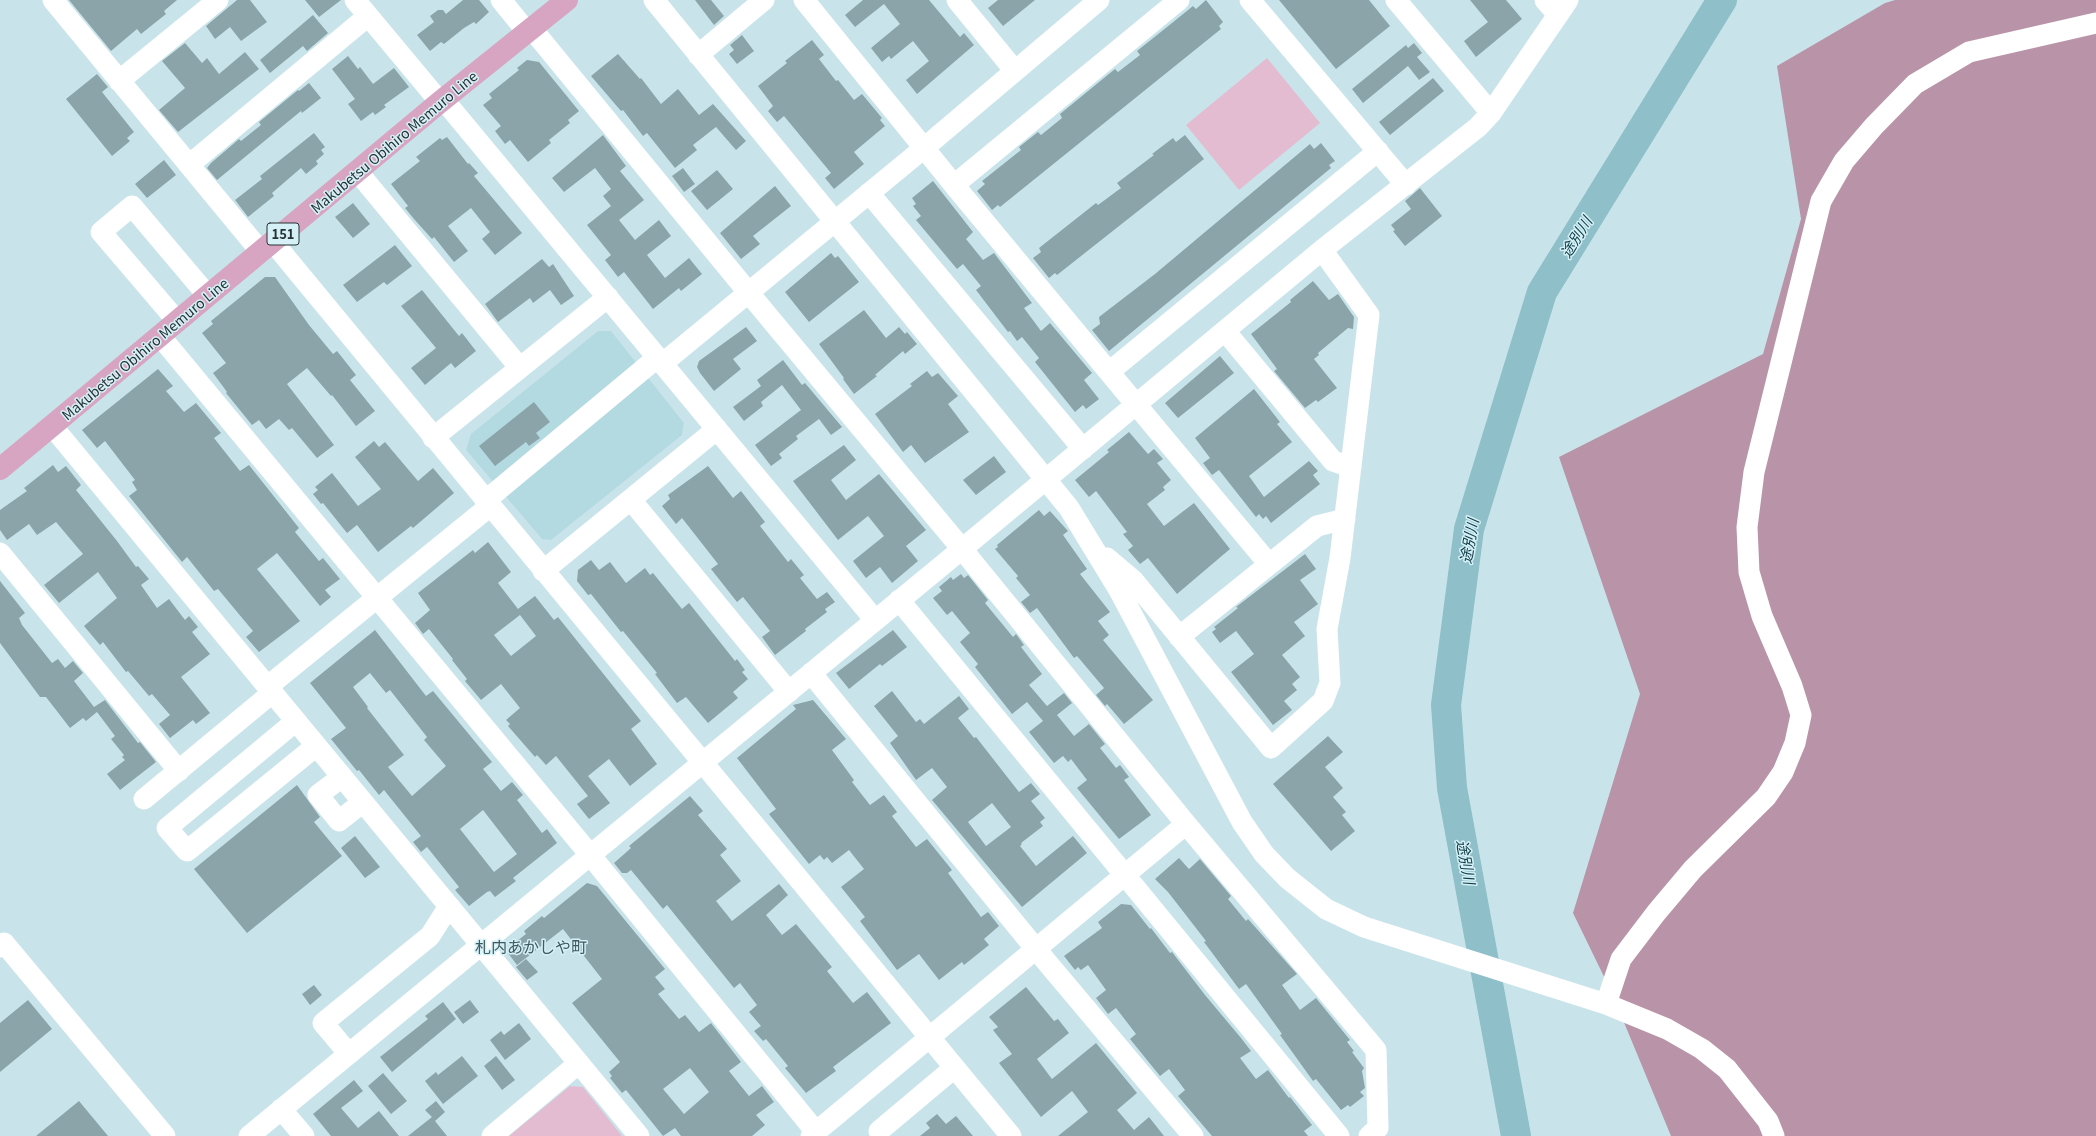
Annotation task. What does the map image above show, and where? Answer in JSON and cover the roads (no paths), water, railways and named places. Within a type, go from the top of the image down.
[{"type":"main road","name":"Makubetsu Obihiro Memuro Line","points":[[0,469],[441,100],[530,31],[567,0]]},
{"type":"street","points":[[53,0],[189,165],[267,247],[433,438],[1011,1136]]},
{"type":"street","points":[[119,81],[218,0]]},
{"type":"street","points":[[501,0],[530,31],[748,292],[962,549],[1186,824],[1376,1050],[1378,1128],[1369,1136]]},
{"type":"street","points":[[654,0],[1047,478],[1070,508],[1095,547],[1242,822],[1264,854],[1288,878],[1326,909],[1364,927],[1410,943],[1606,1004],[1667,1029],[1702,1049],[1728,1069],[1768,1122],[1774,1136]]},
{"type":"street","points":[[698,55],[764,0]]},
{"type":"street","points":[[804,0],[954,185],[1268,563]]},
{"type":"street","points":[[957,0],[1015,71]]},
{"type":"street","points":[[144,800],[376,598],[487,504],[661,360],[748,292],[924,148],[1099,0]]},
{"type":"street","points":[[954,185],[1179,0]]},
{"type":"street","points":[[1250,0],[1406,185]]},
{"type":"street","points":[[1396,0],[1491,113]]},
{"type":"street","points":[[249,1136],[591,856],[1322,250],[1478,127],[1491,113],[1557,5]]},
{"type":"street","points":[[189,165],[363,6],[661,360],[875,620]]},
{"type":"street","points":[[1606,1004],[1621,959],[1656,913],[1693,869],[1766,797],[1783,772],[1795,744],[1801,715],[1792,686],[1762,616],[1749,572],[1747,527],[1754,472],[1821,201],[1844,161],[1874,126],[1915,84],[1969,52],[2096,23]]},
{"type":"street","points":[[1109,372],[1378,151]]},
{"type":"street","points":[[357,171],[520,368]]},
{"type":"street","points":[[869,193],[1083,449]]},
{"type":"street","points":[[177,321],[101,232],[132,206],[208,296]]},
{"type":"street","points":[[1095,547],[1133,580],[1271,748],[1323,701],[1330,683],[1327,629],[1340,558],[1369,315],[1322,250]]},
{"type":"street","points":[[433,438],[608,297]]},
{"type":"street","points":[[1225,331],[1333,461],[1351,467]]},
{"type":"street","points":[[160,336],[591,856],[813,1134],[1186,824]]},
{"type":"street","points":[[52,426],[639,1136]]},
{"type":"street","points":[[543,571],[717,429]]},
{"type":"street","points":[[630,500],[789,692]]},
{"type":"street","points":[[1179,637],[1268,563],[1317,526],[1345,519]]},
{"type":"street","points":[[0,553],[178,771]]},
{"type":"street","points":[[899,600],[1124,876],[1339,1136]]},
{"type":"street","points":[[811,673],[1035,948],[1193,1136]]},
{"type":"street","points":[[296,721],[167,828],[187,851],[316,746]]},
{"type":"street","points":[[342,777],[318,795],[339,822],[363,802]]},
{"type":"street","points":[[216,787],[236,811]]},
{"type":"street","points":[[349,1054],[323,1023],[430,936],[449,906]]},
{"type":"street","points":[[0,947],[4,943],[165,1136]]},
{"type":"street","points":[[492,1136],[579,1063]]},
{"type":"street","points":[[879,1131],[954,1068]]},
{"type":"street","points":[[281,1109],[304,1136]]},
{"type":"waterway","name":"途別川","points":[[1516,1136],[1452,788],[1446,705],[1469,529],[1542,292],[1722,0]]},
{"type":"district","name":"札内あかしや町","points":[[531,947]]}]
